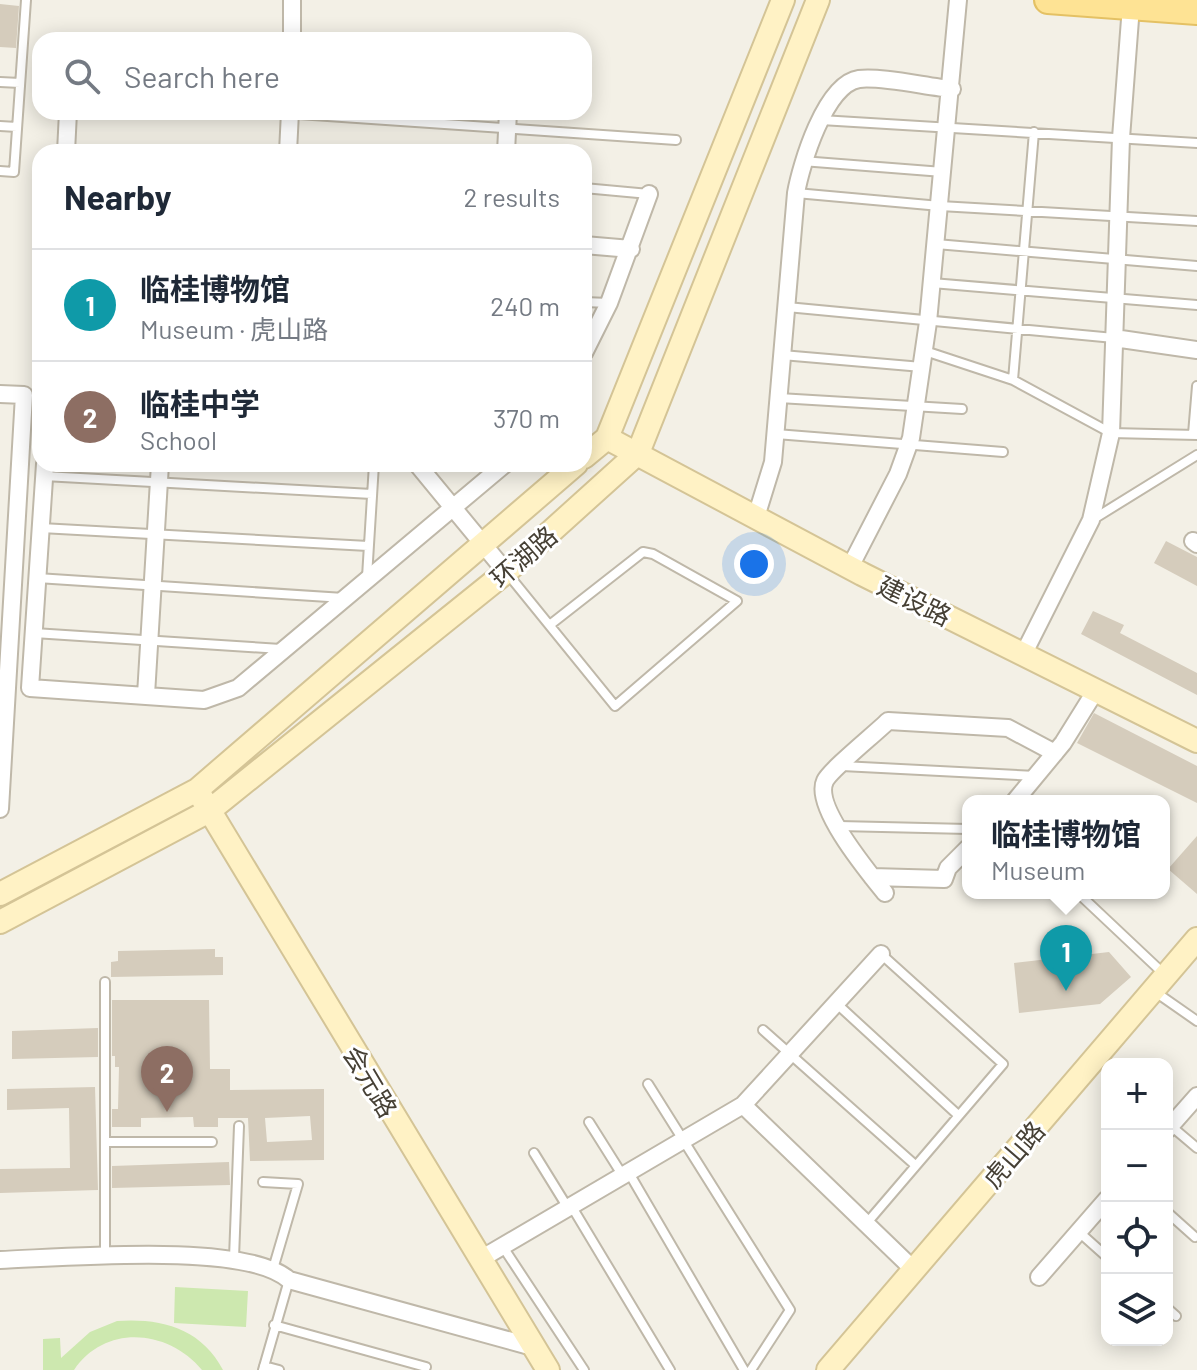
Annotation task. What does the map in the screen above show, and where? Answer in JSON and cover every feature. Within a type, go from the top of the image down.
[{"type":"main road","points":[[592,450],[607,438],[783,0]]},
{"type":"main road","name":"环湖路","points":[[0,922],[209,811],[506,572],[638,453],[818,0]]},
{"type":"main road","points":[[1048,0],[1197,11]]},
{"type":"main road","name":"建设路","points":[[607,438],[850,567],[1197,741]]},
{"type":"main road","name":"环湖路","points":[[0,894],[197,790],[567,472]]},
{"type":"main road","name":"会元路","points":[[197,790],[548,1370]]},
{"type":"main road","name":"虎山路","points":[[828,1370],[1197,939]]},
{"type":"street","points":[[292,0],[292,32]]},
{"type":"street","points":[[850,567],[898,474],[909,444],[924,359],[949,127],[958,0]]},
{"type":"street","points":[[1024,653],[1091,520],[1111,433],[1121,138],[1131,6]]},
{"type":"street","points":[[756,517],[773,462],[796,193],[802,161],[821,120],[841,88],[859,79],[952,89]]},
{"type":"street","points":[[66,144],[68,120]]},
{"type":"street","points":[[288,144],[290,120]]},
{"type":"street","points":[[506,144],[507,120]]},
{"type":"street","points":[[592,337],[631,249],[649,194]]},
{"type":"street","points":[[592,246],[631,249]]},
{"type":"street","points":[[1114,338],[1197,350]]},
{"type":"street","points":[[0,394],[24,395],[0,809]]},
{"type":"street","points":[[45,472],[30,688],[216,698],[238,688],[495,472]]},
{"type":"street","points":[[146,695],[160,472]]},
{"type":"street","points":[[424,472],[506,572]]},
{"type":"street","points":[[1020,795],[1055,753],[1096,690]]},
{"type":"street","points":[[885,893],[827,809],[822,791],[825,779],[888,721],[1008,728],[1055,753]]},
{"type":"street","points":[[872,877],[944,879],[948,868],[962,854]]},
{"type":"street","points":[[479,1260],[743,1105],[881,954]]},
{"type":"street","points":[[1173,1123],[1197,1096]]},
{"type":"street","points":[[743,1105],[914,1270]]},
{"type":"street","points":[[1039,1277],[1104,1202]]},
{"type":"street","points":[[0,1260],[234,1258],[273,1269],[289,1280],[533,1347]]},
{"type":"lane","points":[[0,171],[14,172],[26,0]]},
{"type":"lane","points":[[0,82],[20,83]]},
{"type":"lane","points":[[507,120],[676,140]]},
{"type":"lane","points":[[821,120],[1197,143]]},
{"type":"lane","points":[[0,126],[17,127]]},
{"type":"lane","points":[[1013,380],[1020,330],[1034,132]]},
{"type":"lane","points":[[802,161],[944,172]]},
{"type":"lane","points":[[592,189],[649,194]]},
{"type":"lane","points":[[796,193],[940,206],[1197,221]]},
{"type":"lane","points":[[936,244],[1197,266]]},
{"type":"lane","points":[[932,283],[1197,305]]},
{"type":"lane","points":[[592,302],[609,303]]},
{"type":"lane","points":[[786,307],[1114,338]]},
{"type":"lane","points":[[782,355],[924,359],[1013,380],[1111,433],[1195,435],[1197,386]]},
{"type":"lane","points":[[778,397],[962,409]]},
{"type":"lane","points":[[776,434],[1003,452]]},
{"type":"lane","points":[[1091,520],[1197,455]]},
{"type":"lane","points":[[64,472],[159,482],[372,494]]},
{"type":"lane","points":[[367,582],[373,472]]},
{"type":"lane","points":[[41,528],[368,546]]},
{"type":"lane","points":[[506,572],[615,706],[737,601],[653,554],[643,552],[551,624]]},
{"type":"lane","points":[[37,578],[347,598]]},
{"type":"lane","points":[[34,633],[285,649]]},
{"type":"lane","points":[[841,766],[1037,776]]},
{"type":"lane","points":[[838,826],[962,829]]},
{"type":"lane","points":[[1083,899],[1197,1021]]},
{"type":"lane","points":[[866,1224],[914,1164],[1003,1064],[881,954]]},
{"type":"lane","points":[[105,982],[105,1257]]},
{"type":"lane","points":[[836,1003],[958,1115]]},
{"type":"lane","points":[[763,1030],[914,1164]]},
{"type":"lane","points":[[648,1084],[790,1310],[751,1370]]},
{"type":"lane","points":[[589,1122],[626,1175],[744,1370]]},
{"type":"lane","points":[[234,1258],[239,1126]]},
{"type":"lane","points":[[1172,1130],[1197,1148]]},
{"type":"lane","points":[[105,1142],[212,1142]]},
{"type":"lane","points":[[534,1153],[670,1370]]},
{"type":"lane","points":[[263,1182],[298,1184],[273,1269]]},
{"type":"lane","points":[[1173,1217],[1195,1237]]},
{"type":"lane","points":[[1078,1232],[1101,1252]]},
{"type":"lane","points":[[503,1247],[584,1370]]},
{"type":"lane","points":[[279,1370],[264,1368],[289,1280]]},
{"type":"lane","points":[[1173,1313],[1176,1316]]},
{"type":"lane","points":[[274,1325],[426,1367]]},
{"type":"green space","points":[[175,1287],[248,1291],[246,1327],[174,1323]]},
{"type":"green space","points":[[117,1321],[149,1321],[191,1335],[214,1356],[223,1370],[202,1370],[173,1347],[138,1337],[103,1345],[87,1355],[74,1370],[43,1370],[43,1339],[60,1338],[61,1358],[90,1332]]},
{"type":"building","points":[[0,4],[19,6],[16,48],[0,47]]},
{"type":"building","points":[[1166,541],[1197,557],[1197,586],[1154,563]]},
{"type":"building","points":[[1093,611],[1124,625],[1120,633],[1197,673],[1197,695],[1081,634]]},
{"type":"building","points":[[1094,713],[1197,766],[1197,803],[1077,743]]},
{"type":"building","points":[[1197,836],[1197,894],[1170,871],[1170,867]]},
{"type":"building","points":[[215,949],[215,957],[223,957],[223,975],[111,977],[111,962],[118,961],[118,951]]},
{"type":"building","points":[[1109,952],[1131,977],[1100,1004],[1019,1013],[1014,963]]},
{"type":"building","points":[[112,1000],[209,1000],[210,1069],[230,1069],[230,1090],[324,1089],[324,1160],[250,1161],[248,1118],[218,1118],[218,1127],[194,1127],[193,1117],[141,1118],[141,1127],[112,1127],[112,1109],[118,1109],[119,1067],[115,1067],[115,1056],[112,1056]],"holes":[[[310,1116],[312,1140],[267,1142],[265,1118]]]},
{"type":"building","points":[[98,1028],[98,1057],[12,1059],[12,1031]]},
{"type":"building","points":[[95,1087],[98,1190],[0,1193],[0,1169],[70,1168],[69,1108],[7,1110],[7,1089]]},
{"type":"building","points":[[229,1162],[230,1185],[112,1188],[112,1166]]},
{"type":"place","name":"临桂博物馆","points":[[1066,991]]},
{"type":"place","name":"临桂中学","points":[[167,1112]]}]
